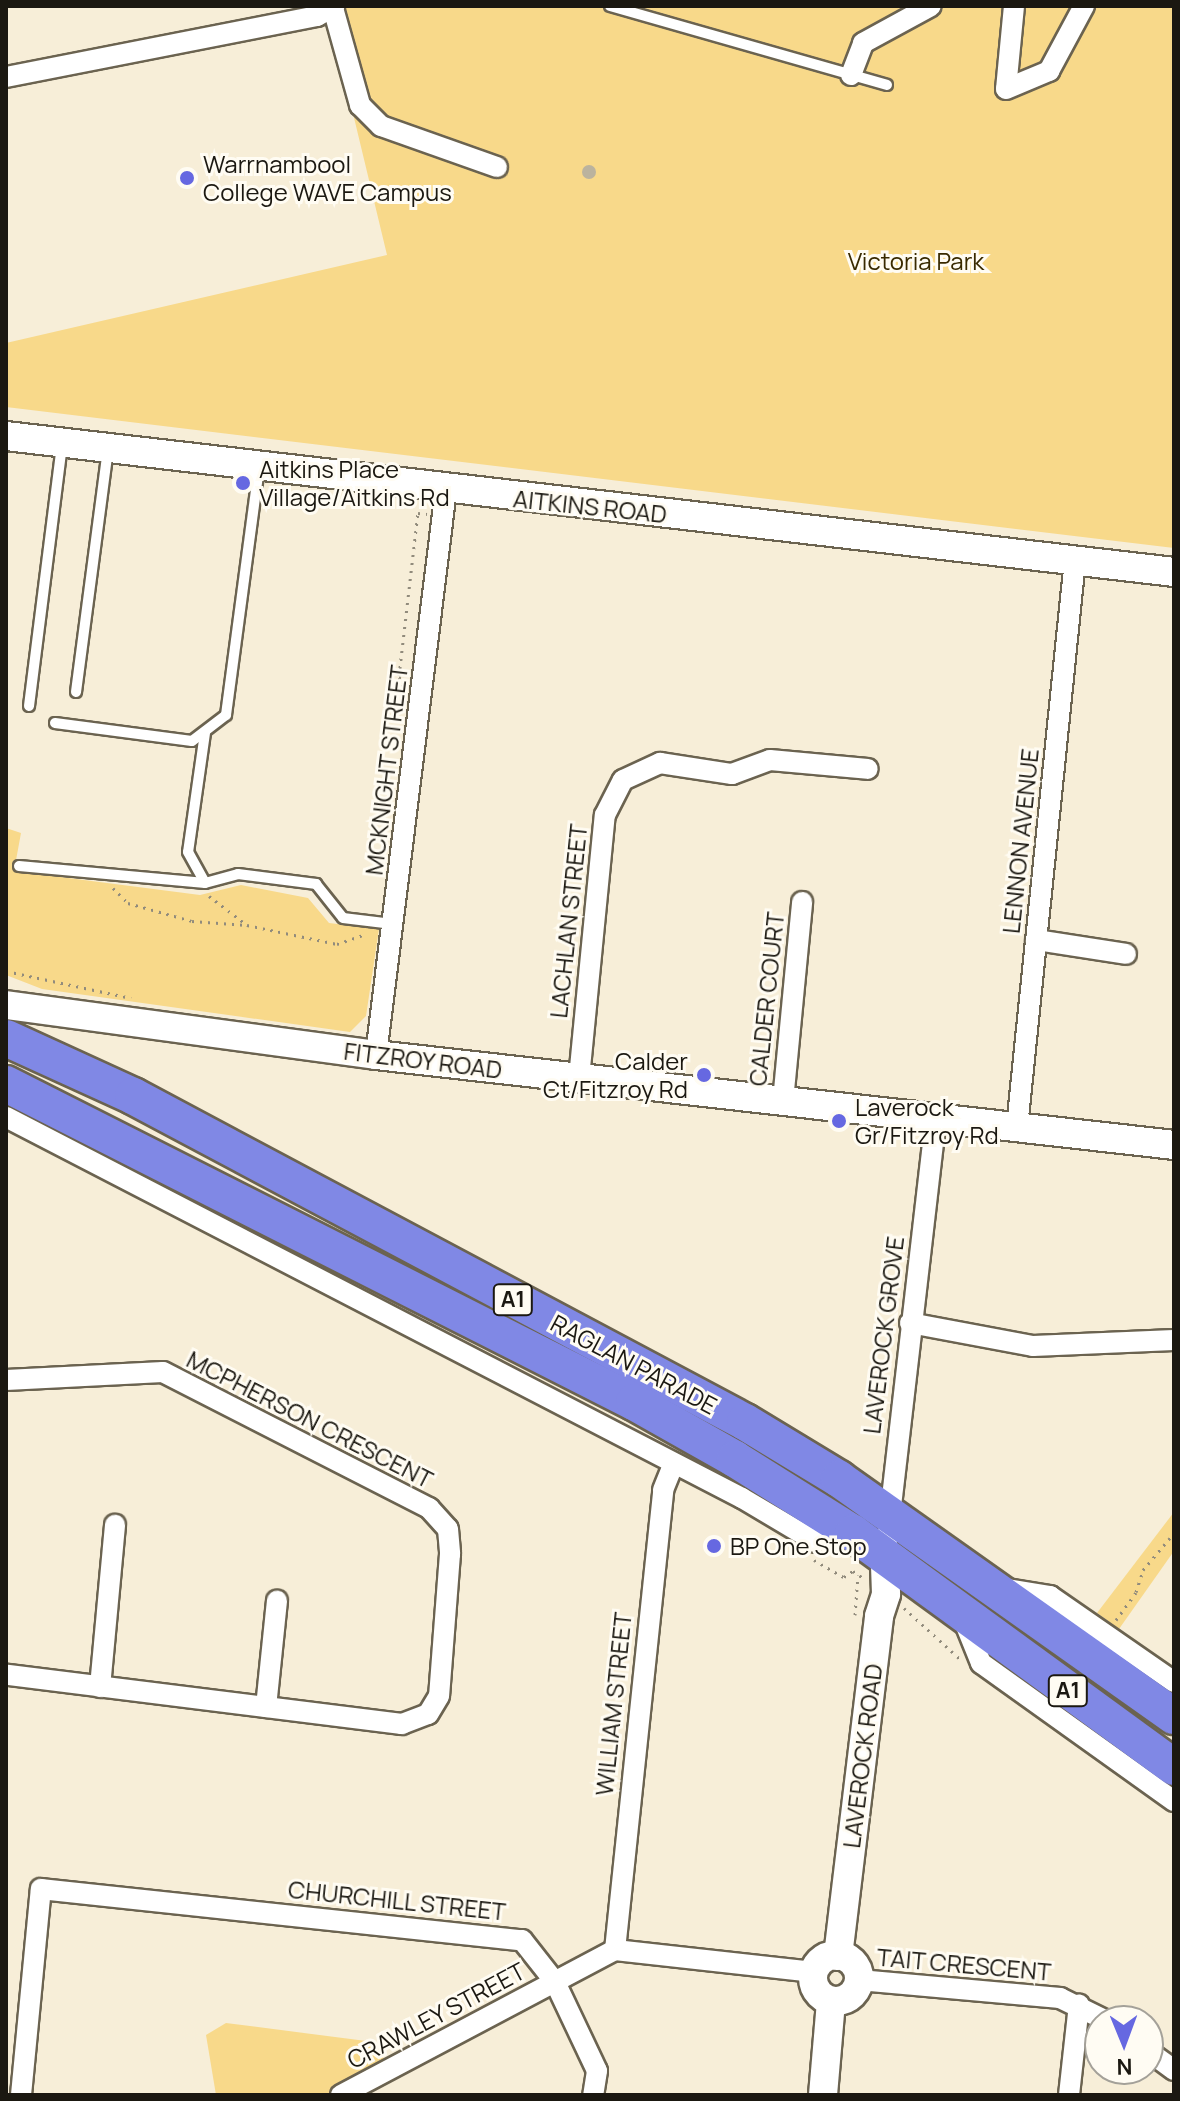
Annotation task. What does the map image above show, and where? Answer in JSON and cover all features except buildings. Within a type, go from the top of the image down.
[{"type":"highway","name":"RAGLAN PARADE","points":[[6,1038],[133,1096],[745,1422],[887,1513],[1174,1716]]},
{"type":"highway","name":"RAGLAN PARADE","points":[[6,1084],[634,1402],[843,1527],[1174,1767]]},
{"type":"street","points":[[851,75],[863,43],[931,6]]},
{"type":"street","points":[[1014,6],[1006,89],[1049,71],[1084,6]]},
{"type":"street","points":[[6,77],[317,16],[334,7],[360,105],[381,126],[497,167]]},
{"type":"street","name":"AITKINS ROAD","points":[[6,436],[259,466],[445,504],[1075,560],[1174,572]]},
{"type":"street","name":"MCKNIGHT STREET","points":[[376,1055],[386,923],[445,504]]},
{"type":"street","name":"LENNON AVENUE","points":[[1017,1127],[1075,560]]},
{"type":"street","name":"LACHLAN STREET","points":[[579,1078],[605,815],[623,780],[660,763],[721,773],[739,773],[770,760],[868,769]]},
{"type":"street","name":"CALDER COURT","points":[[783,1101],[802,902]]},
{"type":"street","points":[[1036,940],[1126,954]]},
{"type":"street","name":"FITZROY ROAD","points":[[6,1005],[376,1055],[1174,1145]]},
{"type":"street","points":[[6,1117],[816,1542],[843,1527]]},
{"type":"street","name":"LAVEROCK GROVE","points":[[885,1558],[887,1513],[936,1118]]},
{"type":"street","points":[[910,1323],[1033,1346],[1174,1340]]},
{"type":"street","name":"MCPHERSON CRESCENT","points":[[6,1380],[163,1372],[429,1508],[448,1529],[450,1554],[439,1696],[428,1714],[402,1724],[6,1675]]},
{"type":"street","name":"WILLIAM STREET","points":[[615,1950],[663,1490],[673,1465]]},
{"type":"street","points":[[100,1687],[115,1525]]},
{"type":"street","name":"LAVEROCK ROAD","points":[[838,1956],[878,1628],[886,1594],[885,1558]]},
{"type":"street","name":"RAGLAN PARADE","points":[[990,1586],[1050,1596],[1174,1682]]},
{"type":"street","points":[[266,1707],[277,1601]]},
{"type":"street","points":[[962,1616],[981,1663],[1174,1801]]},
{"type":"street","name":"CHURCHILL STREET","points":[[21,2095],[41,1889],[522,1940],[555,1982],[597,2071],[593,2095]]},
{"type":"street","points":[[555,1982],[615,1950],[814,1972]]},
{"type":"street","points":[[838,1956],[854,1964],[859,1980],[847,1999],[831,2001],[817,1990],[814,1972],[823,1960],[838,1956]]},
{"type":"street","name":"TAIT CRESCENT","points":[[859,1980],[1060,1998],[1084,2008]]},
{"type":"street","name":"CRAWLEY STREET","points":[[341,2095],[360,2090],[555,1982]]},
{"type":"street","points":[[823,2095],[831,2001]]},
{"type":"street","points":[[1069,2095],[1079,2005]]},
{"type":"lane","points":[[610,6],[887,85]]},
{"type":"lane","points":[[29,706],[62,443]]},
{"type":"lane","points":[[76,692],[108,448]]},
{"type":"lane","points":[[55,723],[192,741],[226,715],[259,466]]},
{"type":"lane","points":[[205,733],[188,852],[205,883]]},
{"type":"lane","points":[[19,866],[205,883],[238,874],[316,884],[343,918],[386,923]]},
{"type":"path","points":[[409,698],[399,676],[418,513],[445,504]]},
{"type":"path","points":[[108,874],[115,894],[128,903],[192,921],[247,925],[337,944],[379,929],[386,923]]},
{"type":"path","points":[[205,883],[209,897],[247,925]]},
{"type":"path","points":[[6,971],[142,1000]]},
{"type":"path","points":[[1106,1633],[1136,1592],[1143,1570],[1174,1533]]},
{"type":"green space","name":"Victoria Park","points":[[334,6],[1174,6],[1174,548],[6,407],[6,343],[387,255],[331,22]]},
{"type":"green space","points":[[6,828],[21,833],[14,871],[200,895],[241,885],[308,898],[329,923],[379,929],[366,1016],[350,1032],[42,989],[6,975]]},
{"type":"green space","points":[[1174,1512],[1174,1551],[1119,1629],[1097,1613]]},
{"type":"green space","points":[[226,2023],[374,2042],[390,2069],[341,2095],[216,2095],[206,2035]]},
{"type":"place","name":"Warrnambool College WAVE Campus","points":[[187,178]]},
{"type":"place","name":"Aitkins Place Village/Aitkins Rd","points":[[243,483]]},
{"type":"place","name":"Calder Ct/Fitzroy Rd","points":[[704,1075]]},
{"type":"place","name":"Laverock Gr/Fitzroy Rd","points":[[839,1121]]},
{"type":"place","name":"BP One Stop","points":[[714,1546]]}]
